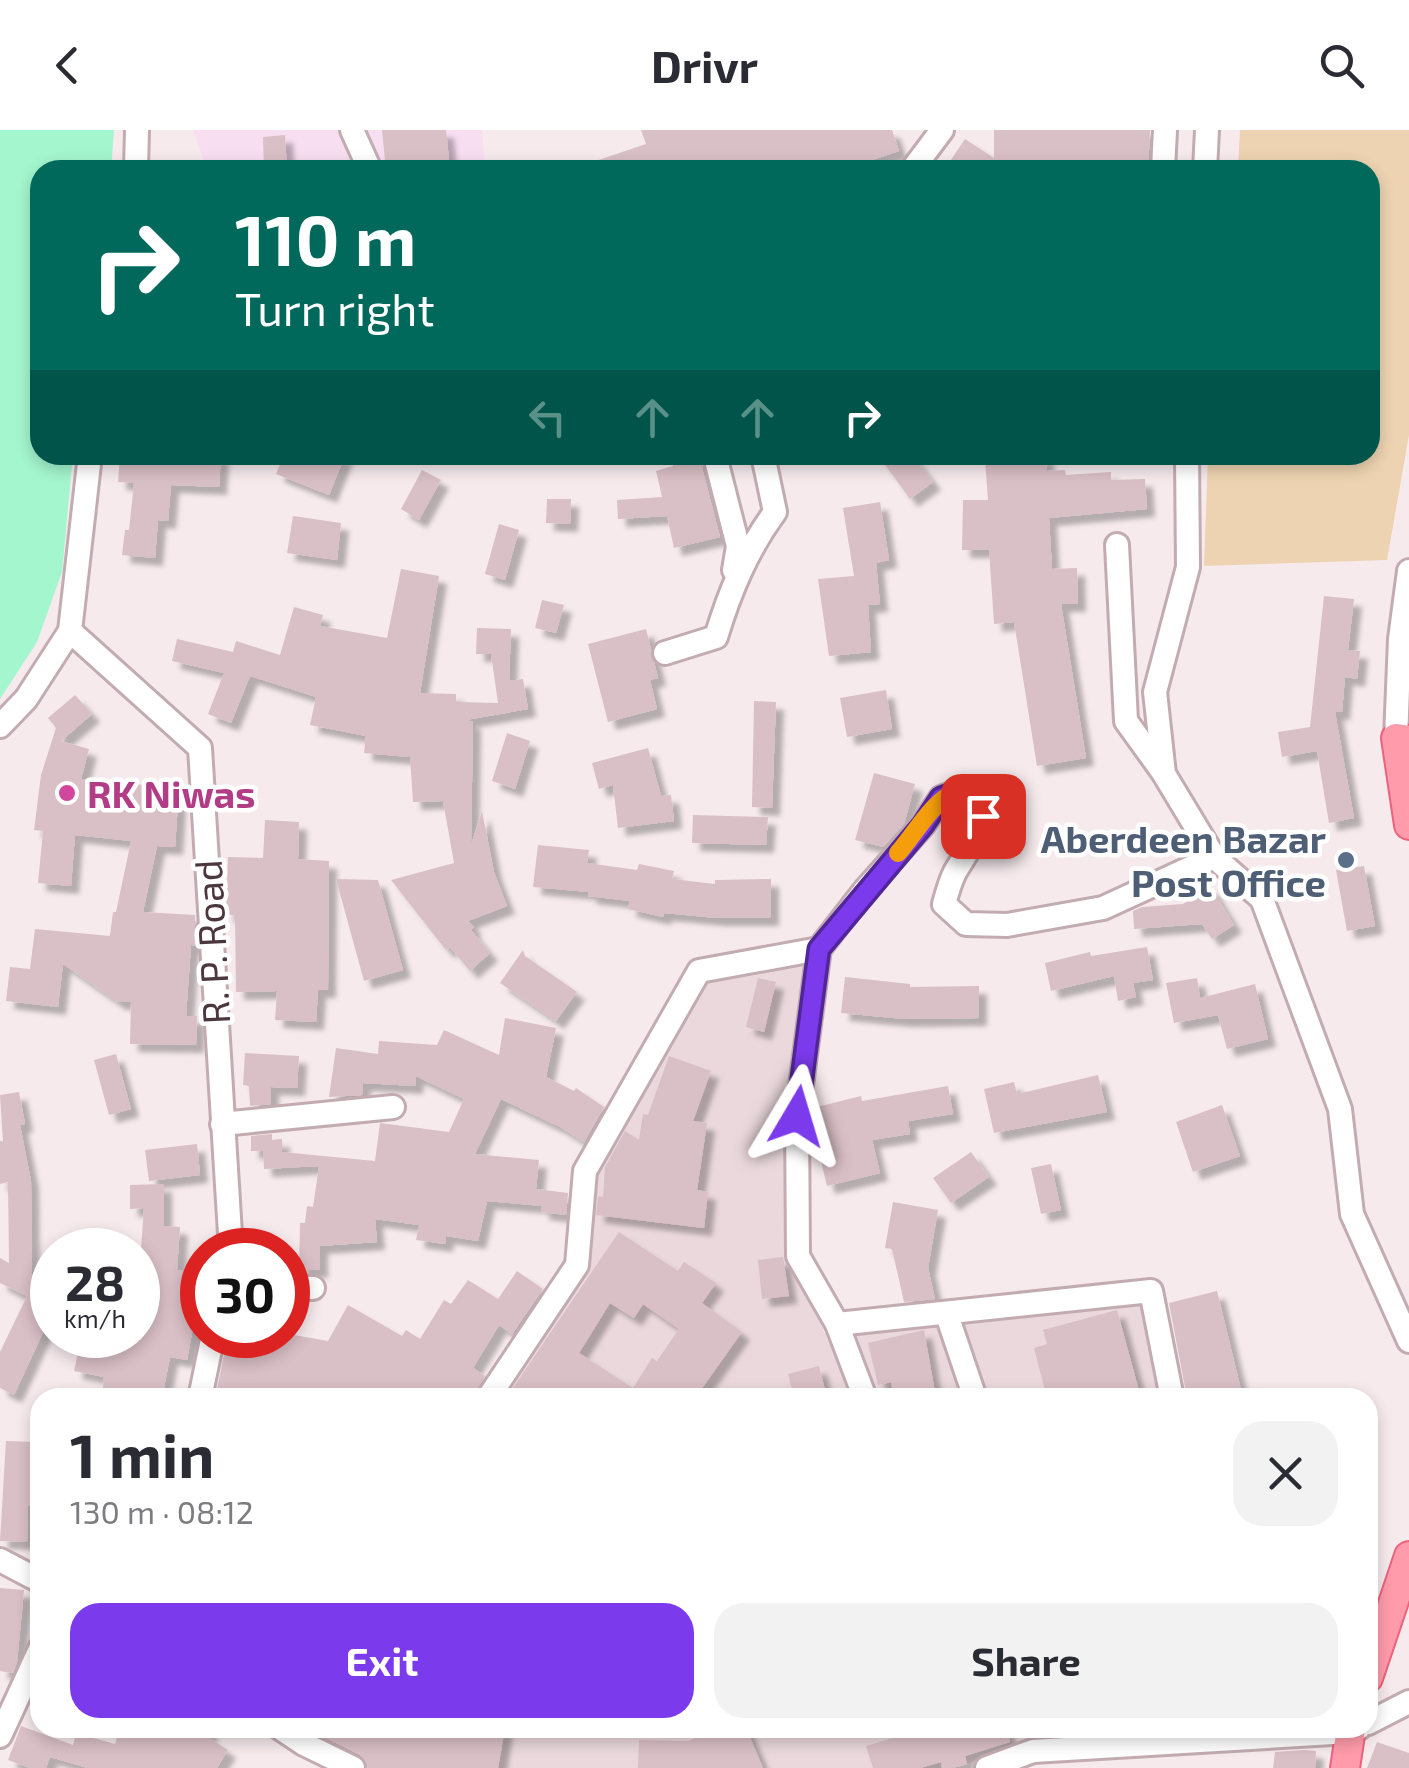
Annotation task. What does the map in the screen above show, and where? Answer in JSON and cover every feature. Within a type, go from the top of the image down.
[{"type":"main road","points":[[1403,739],[1409,826]]},
{"type":"main road","points":[[1378,1648],[1408,1559]]},
{"type":"main road","points":[[1345,1768],[1353,1738]]},
{"type":"street","points":[[136,160],[138,130]]},
{"type":"street","points":[[352,130],[366,160]]},
{"type":"street","points":[[920,160],[942,130]]},
{"type":"street","points":[[1164,160],[1165,130]]},
{"type":"street","points":[[1206,160],[1207,130]]},
{"type":"street","points":[[0,726],[26,699],[70,630],[89,465]]},
{"type":"street","points":[[666,653],[716,637],[730,593],[738,546],[716,465]]},
{"type":"street","points":[[730,593],[757,537],[775,512],[765,465]]},
{"type":"street","points":[[1164,774],[1155,692],[1188,567],[1187,465]]},
{"type":"street","points":[[1117,545],[1126,722],[1164,774],[1214,857],[1262,899],[1340,1109],[1352,1214],[1409,1341]]},
{"type":"street","points":[[1403,739],[1400,640],[1409,571]]},
{"type":"street","name":"R. P. Road","points":[[70,630],[200,748],[229,1228]]},
{"type":"street","points":[[860,1388],[836,1324],[798,1256],[797,1116],[819,949],[941,798],[963,790],[978,796],[983,816],[974,845],[952,876],[944,904],[966,924],[1008,925],[1104,908],[1214,857]]},
{"type":"street","points":[[495,1388],[577,1265],[586,1171],[698,971],[819,949]]},
{"type":"street","points":[[222,1124],[393,1107]]},
{"type":"street","points":[[836,1324],[1152,1291],[1170,1388]]},
{"type":"street","points":[[947,1315],[973,1388]]},
{"type":"street","points":[[208,1388],[211,1358]]},
{"type":"street","points":[[0,1560],[30,1576]]},
{"type":"street","points":[[0,1736],[30,1671]]},
{"type":"street","points":[[1378,1717],[1409,1702]]},
{"type":"street","points":[[307,1738],[354,1768]]},
{"type":"street","points":[[1033,1751],[1047,1738]]},
{"type":"street","points":[[987,1768],[1033,1751],[1216,1738]]},
{"type":"shaded area","points":[[0,130],[114,130],[112,160],[30,160],[30,465],[72,465],[62,572],[37,642],[0,699]]},
{"type":"shaded area","points":[[193,130],[482,130],[484,160],[204,160]]},
{"type":"shaded area","points":[[1240,130],[1409,130],[1409,435],[1387,560],[1204,566],[1208,465],[1380,465],[1380,160],[1238,160]]},
{"type":"shaded area","points":[[807,964],[784,1244],[850,1388],[503,1388],[590,1262],[593,1173],[707,980]]},
{"type":"shaded area","points":[[1141,1306],[1161,1388],[983,1388],[962,1320]]},
{"type":"shaded area","points":[[936,1323],[961,1388],[870,1388],[850,1331]]},
{"type":"shaded area","points":[[306,1738],[1034,1738],[1028,1744],[952,1768],[363,1768],[306,1742]]},
{"type":"building","points":[[382,130],[446,130],[449,160],[385,160]]},
{"type":"building","points":[[641,130],[892,130],[899,151],[872,160],[599,160],[646,144]]},
{"type":"building","points":[[994,130],[1150,130],[1148,160],[951,160],[965,139],[994,158]]},
{"type":"building","points":[[285,135],[286,160],[264,160],[263,137]]},
{"type":"building","points":[[119,465],[220,465],[219,487],[171,485],[168,521],[158,520],[155,558],[122,555],[134,483],[118,482]]},
{"type":"building","points":[[280,465],[341,465],[329,495],[276,474]]},
{"type":"building","points":[[702,465],[720,537],[674,548],[667,516],[618,519],[617,500],[662,497],[656,471]]},
{"type":"building","points":[[885,465],[920,465],[933,482],[910,499]]},
{"type":"building","points":[[985,465],[1047,465],[1047,471],[1065,470],[1066,475],[1111,472],[1111,480],[1145,479],[1147,509],[1049,518],[1052,569],[1077,568],[1078,604],[1061,604],[1086,758],[1037,766],[1014,622],[994,624],[989,550],[962,550],[963,500],[988,500]]},
{"type":"building","points":[[422,470],[441,480],[419,520],[401,509]]},
{"type":"building","points":[[547,499],[571,499],[570,524],[546,523]]},
{"type":"building","points":[[880,502],[889,560],[876,563],[880,604],[868,605],[871,652],[829,656],[818,579],[854,576],[843,508]]},
{"type":"building","points":[[293,516],[341,523],[337,560],[287,553]]},
{"type":"building","points":[[499,524],[519,530],[505,580],[485,574]]},
{"type":"building","points":[[401,569],[439,576],[420,693],[456,694],[456,702],[498,703],[491,654],[476,654],[477,628],[511,629],[509,681],[523,679],[528,709],[466,720],[473,722],[471,845],[482,811],[494,872],[507,906],[468,921],[490,953],[470,971],[450,947],[446,950],[391,880],[454,863],[443,801],[413,802],[410,757],[364,753],[366,736],[310,725],[316,697],[250,676],[231,723],[208,714],[224,673],[172,661],[177,639],[233,652],[236,641],[280,655],[294,607],[323,615],[320,626],[387,638]]},
{"type":"building","points":[[1324,596],[1354,599],[1348,650],[1360,651],[1357,679],[1345,677],[1342,712],[1335,712],[1354,818],[1329,823],[1317,751],[1282,757],[1278,732],[1310,727]]},
{"type":"building","points":[[542,600],[564,605],[556,633],[535,628]]},
{"type":"building","points":[[646,629],[658,678],[650,680],[657,709],[608,722],[588,644]]},
{"type":"building","points":[[886,690],[892,729],[847,737],[840,698]]},
{"type":"building","points":[[75,695],[92,714],[61,741],[89,749],[81,779],[179,788],[175,847],[157,846],[143,912],[195,915],[186,1016],[197,1016],[196,1045],[130,1044],[131,1002],[118,1002],[63,964],[58,1007],[6,1001],[10,967],[30,969],[35,929],[110,936],[116,912],[131,841],[75,835],[71,886],[38,883],[43,831],[34,830],[41,775],[56,728],[48,718]]},
{"type":"building","points":[[754,701],[776,702],[772,808],[752,807]]},
{"type":"building","points":[[507,733],[530,741],[515,789],[492,781]]},
{"type":"building","points":[[648,748],[661,796],[671,795],[674,821],[618,828],[613,785],[599,789],[592,763]]},
{"type":"building","points":[[874,773],[915,784],[904,824],[883,847],[855,840]]},
{"type":"building","points":[[693,815],[768,817],[766,845],[692,843]]},
{"type":"building","points":[[265,820],[299,822],[298,859],[329,861],[328,990],[318,990],[316,1022],[275,1020],[277,991],[236,992],[235,915],[226,915],[228,857],[263,858]]},
{"type":"building","points":[[538,845],[589,850],[587,863],[637,870],[639,864],[674,871],[672,879],[715,884],[715,880],[771,879],[771,918],[664,913],[663,917],[628,909],[630,901],[588,896],[589,892],[533,887]]},
{"type":"building","points":[[1364,866],[1375,926],[1347,931],[1336,870]]},
{"type":"building","points":[[336,879],[378,880],[403,970],[364,981]]},
{"type":"building","points":[[1210,886],[1234,925],[1212,939],[1202,924],[1134,929],[1133,911],[1183,904]]},
{"type":"building","points":[[1147,947],[1153,980],[1133,983],[1136,997],[1118,1001],[1114,976],[1051,991],[1045,963],[1090,952],[1091,956]]},
{"type":"building","points":[[523,950],[525,956],[577,992],[556,1021],[500,983]]},
{"type":"building","points":[[845,977],[910,987],[979,986],[979,1018],[904,1019],[841,1013]]},
{"type":"building","points":[[758,978],[776,982],[764,1032],[746,1027]]},
{"type":"building","points":[[1197,978],[1200,998],[1255,984],[1268,1039],[1227,1049],[1218,1015],[1174,1023],[1166,983]]},
{"type":"building","points":[[505,1018],[556,1028],[546,1077],[574,1091],[576,1088],[604,1107],[584,1142],[501,1099],[475,1154],[539,1160],[536,1189],[568,1193],[566,1215],[541,1212],[542,1206],[487,1201],[478,1241],[446,1236],[445,1244],[416,1240],[419,1225],[375,1219],[377,1242],[320,1246],[320,1270],[310,1270],[310,1228],[300,1228],[300,1223],[305,1223],[307,1206],[313,1207],[319,1166],[264,1169],[263,1151],[251,1151],[251,1136],[272,1134],[272,1140],[282,1139],[282,1152],[375,1161],[380,1123],[449,1132],[464,1099],[416,1076],[415,1086],[363,1083],[362,1095],[329,1097],[336,1048],[378,1054],[379,1041],[437,1045],[444,1030],[499,1055]]},
{"type":"building","points":[[245,1053],[299,1056],[297,1088],[271,1087],[271,1104],[250,1106],[249,1086],[243,1085]]},
{"type":"building","points":[[116,1054],[131,1109],[109,1115],[94,1060]]},
{"type":"building","points":[[669,1056],[711,1071],[693,1121],[707,1123],[697,1190],[708,1192],[704,1228],[596,1215],[598,1196],[603,1197],[605,1167],[625,1131],[639,1140],[643,1114],[648,1115]]},
{"type":"building","points":[[1098,1075],[1107,1112],[994,1133],[984,1089],[1014,1082],[1017,1094]]},
{"type":"building","points":[[948,1086],[953,1114],[908,1121],[910,1134],[872,1140],[880,1173],[827,1186],[812,1125],[813,1108],[861,1096],[862,1101]]},
{"type":"building","points":[[19,1092],[25,1124],[20,1125],[31,1181],[31,1358],[14,1395],[0,1388],[0,1352],[27,1296],[0,1283],[0,1258],[9,1263],[8,1182],[0,1184],[0,1095]]},
{"type":"building","points":[[1222,1105],[1240,1156],[1193,1172],[1176,1122]]},
{"type":"building","points":[[197,1144],[200,1175],[149,1181],[145,1150]]},
{"type":"building","points":[[971,1152],[989,1177],[951,1203],[933,1178]]},
{"type":"building","points":[[1051,1164],[1061,1210],[1041,1214],[1031,1168]]},
{"type":"building","points":[[164,1184],[164,1226],[180,1227],[180,1358],[187,1358],[187,1360],[170,1357],[164,1388],[103,1388],[104,1377],[74,1371],[77,1358],[160,1358],[160,1228],[143,1228],[144,1208],[130,1209],[130,1185]]},
{"type":"building","points":[[893,1202],[938,1210],[928,1268],[935,1299],[904,1302],[892,1249],[885,1248]]},
{"type":"building","points":[[619,1232],[678,1271],[684,1262],[716,1283],[702,1303],[742,1332],[702,1388],[633,1388],[513,1388]],"holes":[[[610,1303],[634,1318],[643,1304],[679,1329],[657,1361],[652,1358],[633,1388],[579,1353]]]},
{"type":"building","points":[[783,1257],[789,1296],[762,1299],[758,1260]]},
{"type":"building","points":[[517,1271],[543,1289],[512,1334],[499,1325],[473,1368],[485,1376],[478,1388],[217,1388],[223,1358],[310,1358],[310,1338],[328,1341],[348,1305],[402,1336],[406,1330],[420,1339],[444,1300],[451,1304],[468,1280],[498,1299]]},
{"type":"building","points":[[1217,1291],[1241,1388],[1185,1388],[1169,1303]]},
{"type":"building","points":[[1117,1310],[1138,1388],[1044,1388],[1034,1348],[1047,1344],[1043,1330]]},
{"type":"building","points":[[924,1330],[934,1388],[892,1388],[891,1382],[878,1385],[868,1343]]},
{"type":"building","points":[[819,1366],[824,1388],[792,1388],[788,1374]]},
{"type":"building","points":[[6,1441],[30,1442],[27,1542],[0,1541]]},
{"type":"building","points":[[0,1588],[24,1590],[13,1673],[0,1671]]},
{"type":"building","points":[[21,1726],[30,1729],[30,1738],[54,1738],[73,1745],[75,1738],[115,1744],[117,1738],[209,1738],[228,1750],[217,1768],[88,1768],[50,1757],[46,1768],[30,1768],[8,1760]]},
{"type":"building","points":[[326,1738],[503,1738],[498,1768],[368,1768],[360,1755]]},
{"type":"building","points":[[750,1738],[763,1768],[638,1768],[639,1740]]},
{"type":"building","points":[[894,1738],[1009,1738],[1010,1742],[965,1756],[967,1764],[952,1768],[942,1768],[941,1762],[920,1768],[873,1768],[866,1746]]},
{"type":"building","points":[[1377,1742],[1409,1753],[1409,1768],[1367,1768]]},
{"type":"building","points":[[1316,1751],[1315,1768],[1273,1768],[1275,1752]]},
{"type":"slow traffic","points":[[898,853],[941,798],[954,793]]},
{"type":"place","name":"RK Niwas","points":[[67,793]]},
{"type":"place","name":"Aberdeen Bazar Post Office","points":[[1346,860]]},
{"type":"route","points":[[797,1116],[819,949],[941,798],[963,790],[978,796],[983,816]]}]
